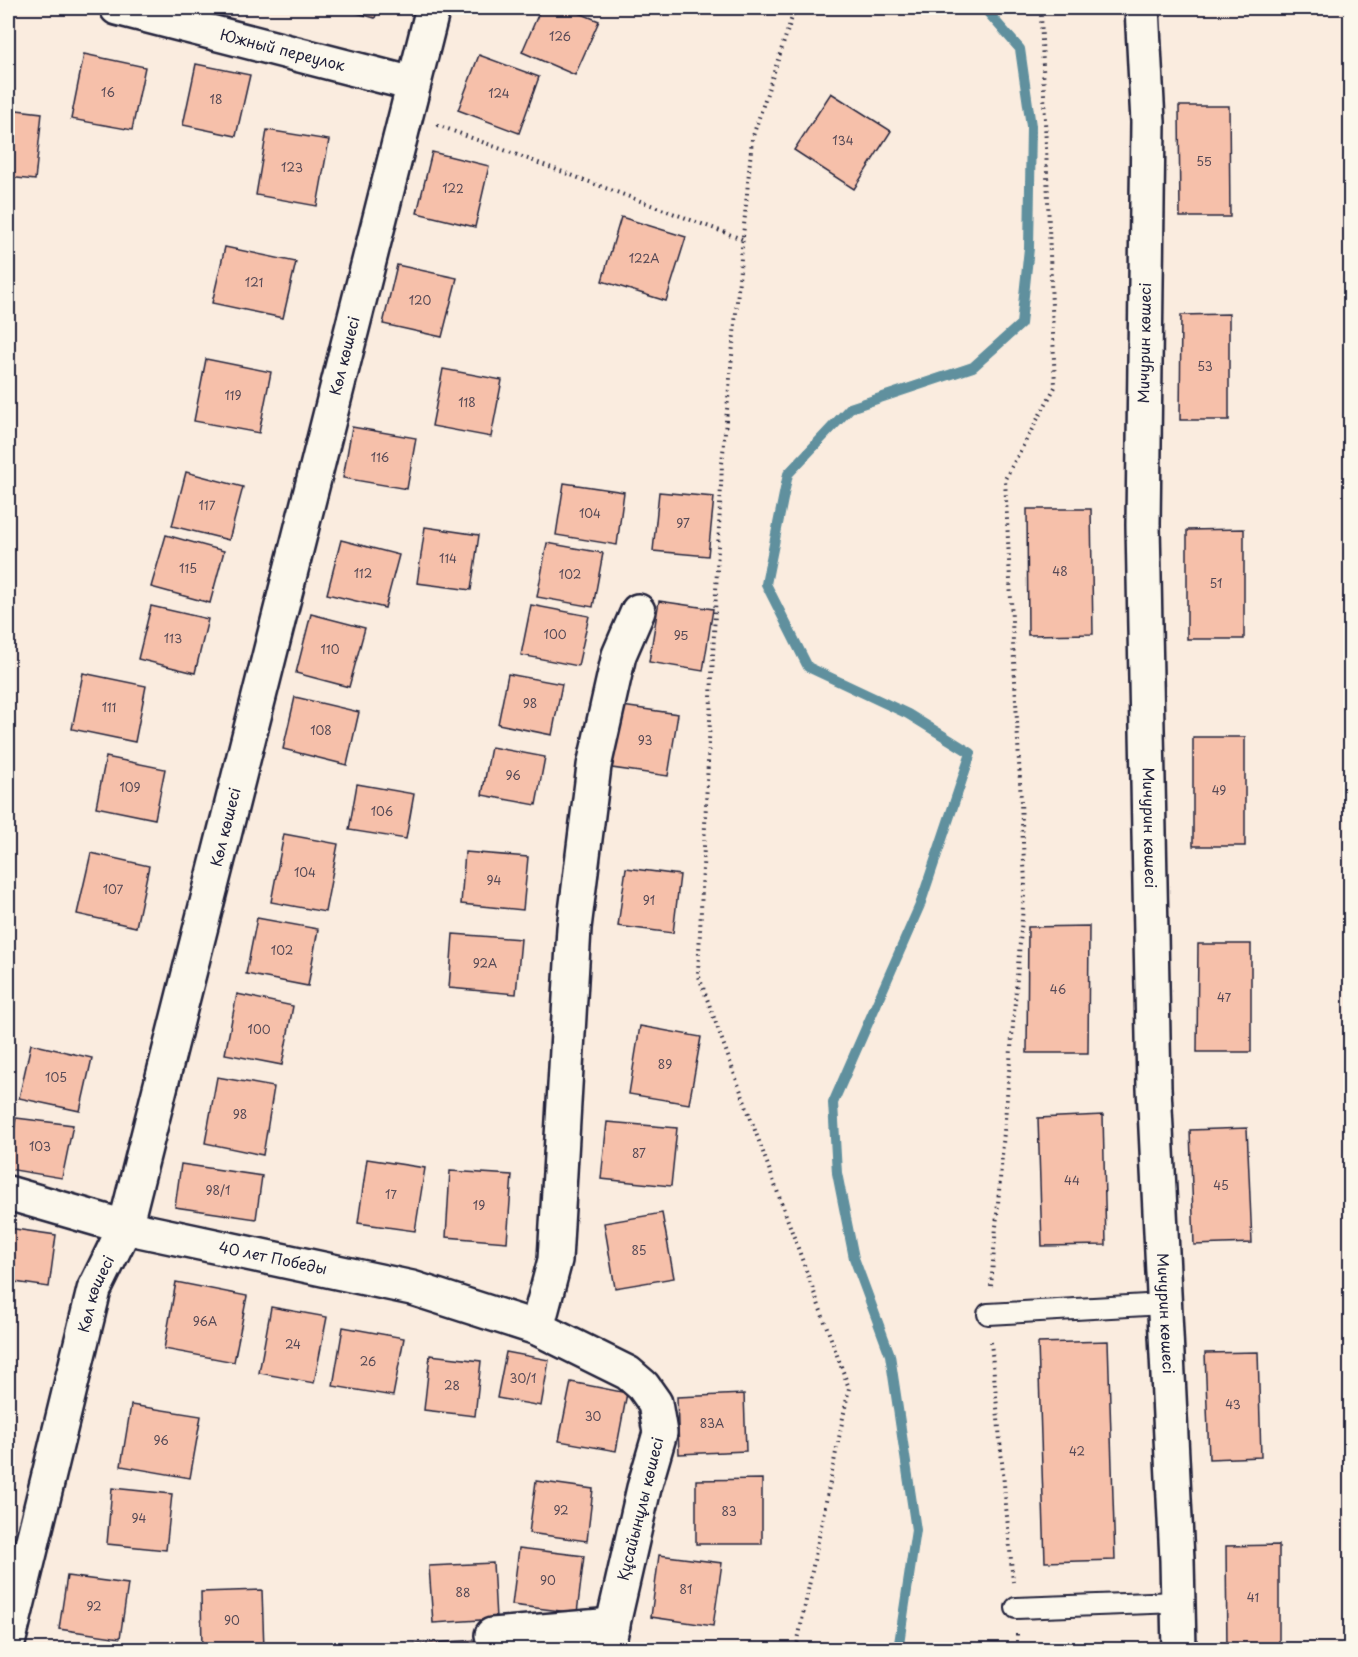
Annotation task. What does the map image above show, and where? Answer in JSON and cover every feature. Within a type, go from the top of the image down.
[{"type":"street","name":"Южный переулок","points":[[117,8],[410,99]]},
{"type":"street","name":"Көл көшесі","points":[[8,1643],[94,1290],[124,1227],[433,8]]},
{"type":"street","name":"Мичурин көшесі","points":[[1142,8],[1148,122],[1143,525],[1154,1088],[1179,1650]]},
{"type":"street","points":[[537,1328],[555,1260],[574,928],[594,766],[619,655],[638,611]]},
{"type":"street","name":"40 лет Победы","points":[[8,1193],[124,1227],[412,1288],[537,1328]]},
{"type":"street","name":"Құсайынұлы көшесі","points":[[537,1328],[628,1372],[656,1403],[660,1433],[644,1488],[610,1637]]},
{"type":"street","points":[[492,1635],[610,1637]]},
{"type":"lane","points":[[988,1314],[1164,1304]]},
{"type":"lane","points":[[1016,1608],[1178,1602]]},
{"type":"path","points":[[795,8],[752,139],[742,238],[722,464],[698,974],[849,1388],[796,1650]]},
{"type":"path","points":[[1017,1650],[1016,1608],[988,1314],[1025,883],[1005,479],[1055,387],[1041,13],[1037,8]]},
{"type":"path","points":[[410,99],[742,238]]},
{"type":"building","points":[[339,8],[378,8],[375,18]]},
{"type":"building","points":[[541,8],[567,8],[599,21],[575,75],[522,52]]},
{"type":"building","points":[[84,54],[145,67],[132,130],[71,119]]},
{"type":"building","points":[[479,55],[539,77],[519,133],[458,110]]},
{"type":"building","points":[[196,64],[250,75],[236,136],[183,125]]},
{"type":"building","points":[[831,93],[891,131],[854,189],[794,150]]},
{"type":"building","points":[[1179,106],[1229,106],[1230,217],[1180,217]]},
{"type":"building","points":[[8,109],[42,113],[35,180],[8,177]]},
{"type":"building","points":[[267,130],[329,140],[317,206],[256,195]]},
{"type":"building","points":[[432,152],[489,166],[475,227],[417,213]]},
{"type":"building","points":[[621,217],[686,237],[666,301],[602,281]]},
{"type":"building","points":[[225,247],[296,262],[283,318],[212,303]]},
{"type":"building","points":[[397,265],[457,278],[442,337],[383,324]]},
{"type":"building","points":[[1229,314],[1229,420],[1180,420],[1181,315]]},
{"type":"building","points":[[206,359],[271,372],[259,433],[194,421]]},
{"type":"building","points":[[443,369],[502,380],[491,437],[432,426]]},
{"type":"building","points":[[352,427],[416,438],[407,489],[343,478]]},
{"type":"building","points":[[186,472],[243,487],[229,540],[172,526]]},
{"type":"building","points":[[564,483],[624,492],[617,545],[556,535]]},
{"type":"building","points":[[659,492],[714,497],[708,556],[653,551]]},
{"type":"building","points":[[1027,509],[1091,509],[1093,634],[1028,635]]},
{"type":"building","points":[[425,527],[479,535],[471,590],[417,583]]},
{"type":"building","points":[[1244,529],[1244,639],[1187,639],[1187,530]]},
{"type":"building","points":[[166,535],[224,551],[210,603],[151,587]]},
{"type":"building","points":[[341,540],[399,555],[385,608],[327,594]]},
{"type":"building","points":[[547,543],[603,553],[593,607],[537,597]]},
{"type":"building","points":[[659,601],[713,609],[703,671],[649,662]]},
{"type":"building","points":[[531,605],[589,616],[578,666],[521,655]]},
{"type":"building","points":[[151,606],[208,619],[195,673],[138,659]]},
{"type":"building","points":[[311,614],[365,628],[349,687],[296,673]]},
{"type":"building","points":[[83,673],[146,686],[135,742],[72,729]]},
{"type":"building","points":[[508,674],[562,684],[552,735],[498,724]]},
{"type":"building","points":[[295,697],[359,712],[347,765],[283,749]]},
{"type":"building","points":[[622,706],[678,714],[668,776],[612,768]]},
{"type":"building","points":[[1193,737],[1245,737],[1245,846],[1193,846]]},
{"type":"building","points":[[491,747],[545,757],[536,805],[482,795]]},
{"type":"building","points":[[106,757],[165,769],[155,819],[96,807]]},
{"type":"building","points":[[357,784],[414,794],[406,839],[349,830]]},
{"type":"building","points":[[284,834],[338,844],[325,912],[271,902]]},
{"type":"building","points":[[465,852],[528,857],[523,910],[461,904]]},
{"type":"building","points":[[91,853],[149,866],[136,927],[77,914]]},
{"type":"building","points":[[626,868],[680,875],[673,933],[618,926]]},
{"type":"building","points":[[257,918],[318,929],[308,986],[246,974]]},
{"type":"building","points":[[1089,926],[1088,1053],[1027,1053],[1028,927]]},
{"type":"building","points":[[453,934],[521,939],[516,994],[449,988]]},
{"type":"building","points":[[1198,944],[1251,944],[1251,1052],[1197,1052]]},
{"type":"building","points":[[237,994],[293,1006],[282,1065],[225,1054]]},
{"type":"building","points":[[640,1026],[701,1037],[689,1104],[629,1094]]},
{"type":"building","points":[[31,1044],[92,1058],[80,1111],[19,1098]]},
{"type":"building","points":[[217,1077],[274,1087],[263,1155],[205,1143]]},
{"type":"building","points":[[1103,1115],[1106,1245],[1042,1246],[1038,1118]]},
{"type":"building","points":[[16,1118],[73,1125],[62,1178],[8,1169]]},
{"type":"building","points":[[607,1122],[677,1128],[671,1186],[601,1179]]},
{"type":"building","points":[[1247,1128],[1252,1243],[1194,1245],[1190,1130]]},
{"type":"building","points":[[367,1159],[425,1168],[415,1231],[358,1223]]},
{"type":"building","points":[[181,1164],[262,1176],[256,1219],[175,1207]]},
{"type":"building","points":[[450,1171],[512,1175],[507,1242],[446,1237]]},
{"type":"building","points":[[662,1213],[674,1278],[615,1288],[604,1223]]},
{"type":"building","points":[[8,1228],[56,1235],[49,1287],[8,1281]]},
{"type":"building","points":[[176,1282],[247,1296],[234,1362],[164,1349]]},
{"type":"building","points":[[271,1307],[327,1317],[314,1383],[259,1373]]},
{"type":"building","points":[[343,1327],[404,1338],[393,1396],[333,1386]]},
{"type":"building","points":[[1108,1341],[1115,1560],[1045,1562],[1038,1343]]},
{"type":"building","points":[[506,1352],[549,1360],[541,1406],[497,1398]]},
{"type":"building","points":[[1258,1352],[1261,1457],[1209,1459],[1205,1353]]},
{"type":"building","points":[[430,1355],[481,1361],[475,1416],[424,1410]]},
{"type":"building","points":[[571,1382],[627,1393],[616,1451],[559,1441]]},
{"type":"building","points":[[744,1394],[746,1451],[679,1454],[677,1397]]},
{"type":"building","points":[[131,1405],[201,1416],[190,1478],[121,1466]]},
{"type":"building","points":[[762,1479],[762,1544],[696,1544],[696,1480]]},
{"type":"building","points":[[536,1481],[593,1489],[587,1541],[529,1533]]},
{"type":"building","points":[[112,1488],[172,1494],[166,1550],[107,1544]]},
{"type":"building","points":[[1279,1545],[1279,1650],[1227,1650],[1226,1546]]},
{"type":"building","points":[[519,1548],[584,1556],[577,1613],[512,1605]]},
{"type":"building","points":[[659,1555],[722,1563],[713,1626],[651,1617]]},
{"type":"building","points":[[493,1563],[496,1619],[433,1623],[429,1566]]},
{"type":"building","points":[[67,1576],[128,1584],[120,1638],[59,1629]]},
{"type":"building","points":[[262,1590],[264,1650],[202,1650],[201,1592]]},
{"type":"building","points":[[477,1640],[477,1650],[416,1650],[415,1644]]},
{"type":"waterway","points":[[898,1650],[916,1530],[890,1355],[854,1258],[837,1173],[833,1103],[920,905],[971,753],[908,714],[808,667],[766,584],[788,474],[850,408],[973,367],[1021,324],[1029,248],[1031,126],[1020,49],[984,8]]}]
